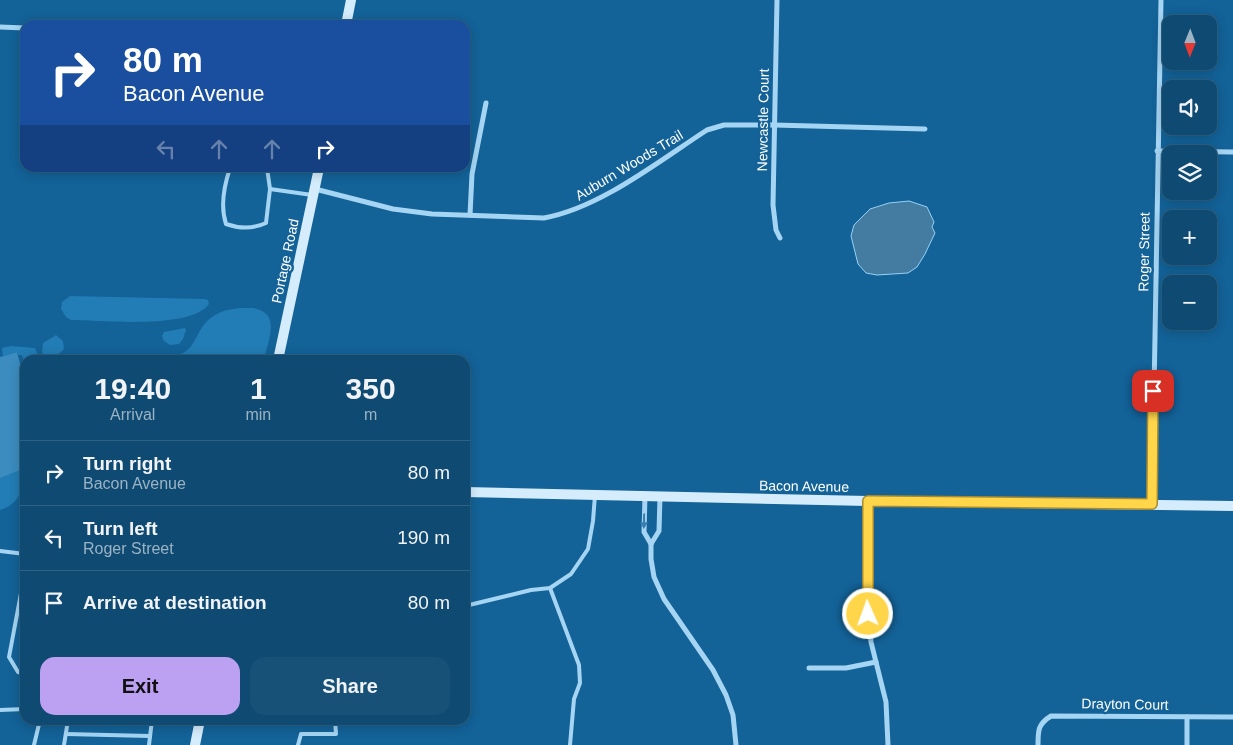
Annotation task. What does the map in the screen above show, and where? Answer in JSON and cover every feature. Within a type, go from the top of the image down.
[{"type":"street","points":[[347,20],[351,0]]},
{"type":"street","name":"Newcastle Court","points":[[777,0],[773,205],[776,230],[780,238]]},
{"type":"street","name":"Roger Street","points":[[1152,504],[1160,0]]},
{"type":"street","points":[[0,27],[20,28]]},
{"type":"street","points":[[470,215],[472,174],[486,102]]},
{"type":"street","name":"Auburn Woods Trail","points":[[315,192],[393,209],[432,214],[544,218],[562,215],[592,203],[707,130],[724,125],[924,130]]},
{"type":"street","points":[[1157,151],[1233,152]]},
{"type":"street","name":"Portage Road","points":[[279,355],[319,172]]},
{"type":"street","name":"Bacon Avenue","points":[[470,492],[868,501],[1233,506]]},
{"type":"street","points":[[645,496],[644,532],[651,544],[654,577],[664,600],[713,670],[726,695],[733,715],[736,745]]},
{"type":"street","points":[[651,544],[659,531],[660,496]]},
{"type":"street","points":[[868,501],[868,614],[871,642],[886,702],[888,745]]},
{"type":"street","points":[[809,668],[846,668],[876,662]]},
{"type":"street","name":"Drayton Court","points":[[1038,745],[1040,725],[1044,720],[1052,716],[1233,717]]},
{"type":"street","points":[[1187,717],[1187,745]]},
{"type":"street","points":[[194,745],[199,725]]},
{"type":"lane","points":[[229,172],[222,204],[223,215],[226,224],[245,228],[258,227],[266,223],[270,189],[268,172]]},
{"type":"lane","points":[[270,189],[315,192]]},
{"type":"lane","points":[[470,605],[531,590],[550,588],[571,574],[588,549],[595,495]]},
{"type":"lane","points":[[0,551],[20,553]]},
{"type":"lane","points":[[550,588],[579,665],[580,683],[574,699],[570,745]]},
{"type":"lane","points":[[20,599],[9,658],[20,673]]},
{"type":"lane","points":[[0,710],[20,709]]},
{"type":"lane","points":[[34,745],[39,725]]},
{"type":"lane","points":[[64,745],[67,725]]},
{"type":"lane","points":[[149,745],[151,725]]},
{"type":"lane","points":[[298,745],[302,734],[336,734],[336,725]]},
{"type":"lane","points":[[66,734],[150,736]]},
{"type":"shaded area","points":[[909,201],[927,207],[934,222],[932,227],[935,233],[925,254],[917,267],[908,273],[877,275],[866,273],[858,264],[851,236],[854,225],[870,209],[889,203]]},
{"type":"shaded area","points":[[70,296],[205,299],[208,300],[209,304],[199,312],[165,320],[123,322],[71,320],[66,317],[61,309],[62,302]]},
{"type":"shaded area","points":[[238,308],[253,308],[268,315],[271,328],[265,355],[178,355],[190,347],[202,327],[215,315]]},
{"type":"shaded area","points":[[185,328],[183,339],[179,344],[170,345],[164,341],[162,336],[164,332]]},
{"type":"shaded area","points":[[56,335],[63,341],[64,349],[55,355],[44,355],[42,352],[43,343]]},
{"type":"shaded area","points":[[11,346],[35,348],[38,355],[18,355],[17,352],[3,356],[2,348]]},
{"type":"shaded area","points":[[19,470],[20,473],[20,492],[16,500],[0,510],[0,476]]},
{"type":"building","points":[[17,352],[20,364],[20,470],[0,478],[0,357]]},
{"type":"route","points":[[868,614],[868,501],[1152,504],[1153,391]]}]
